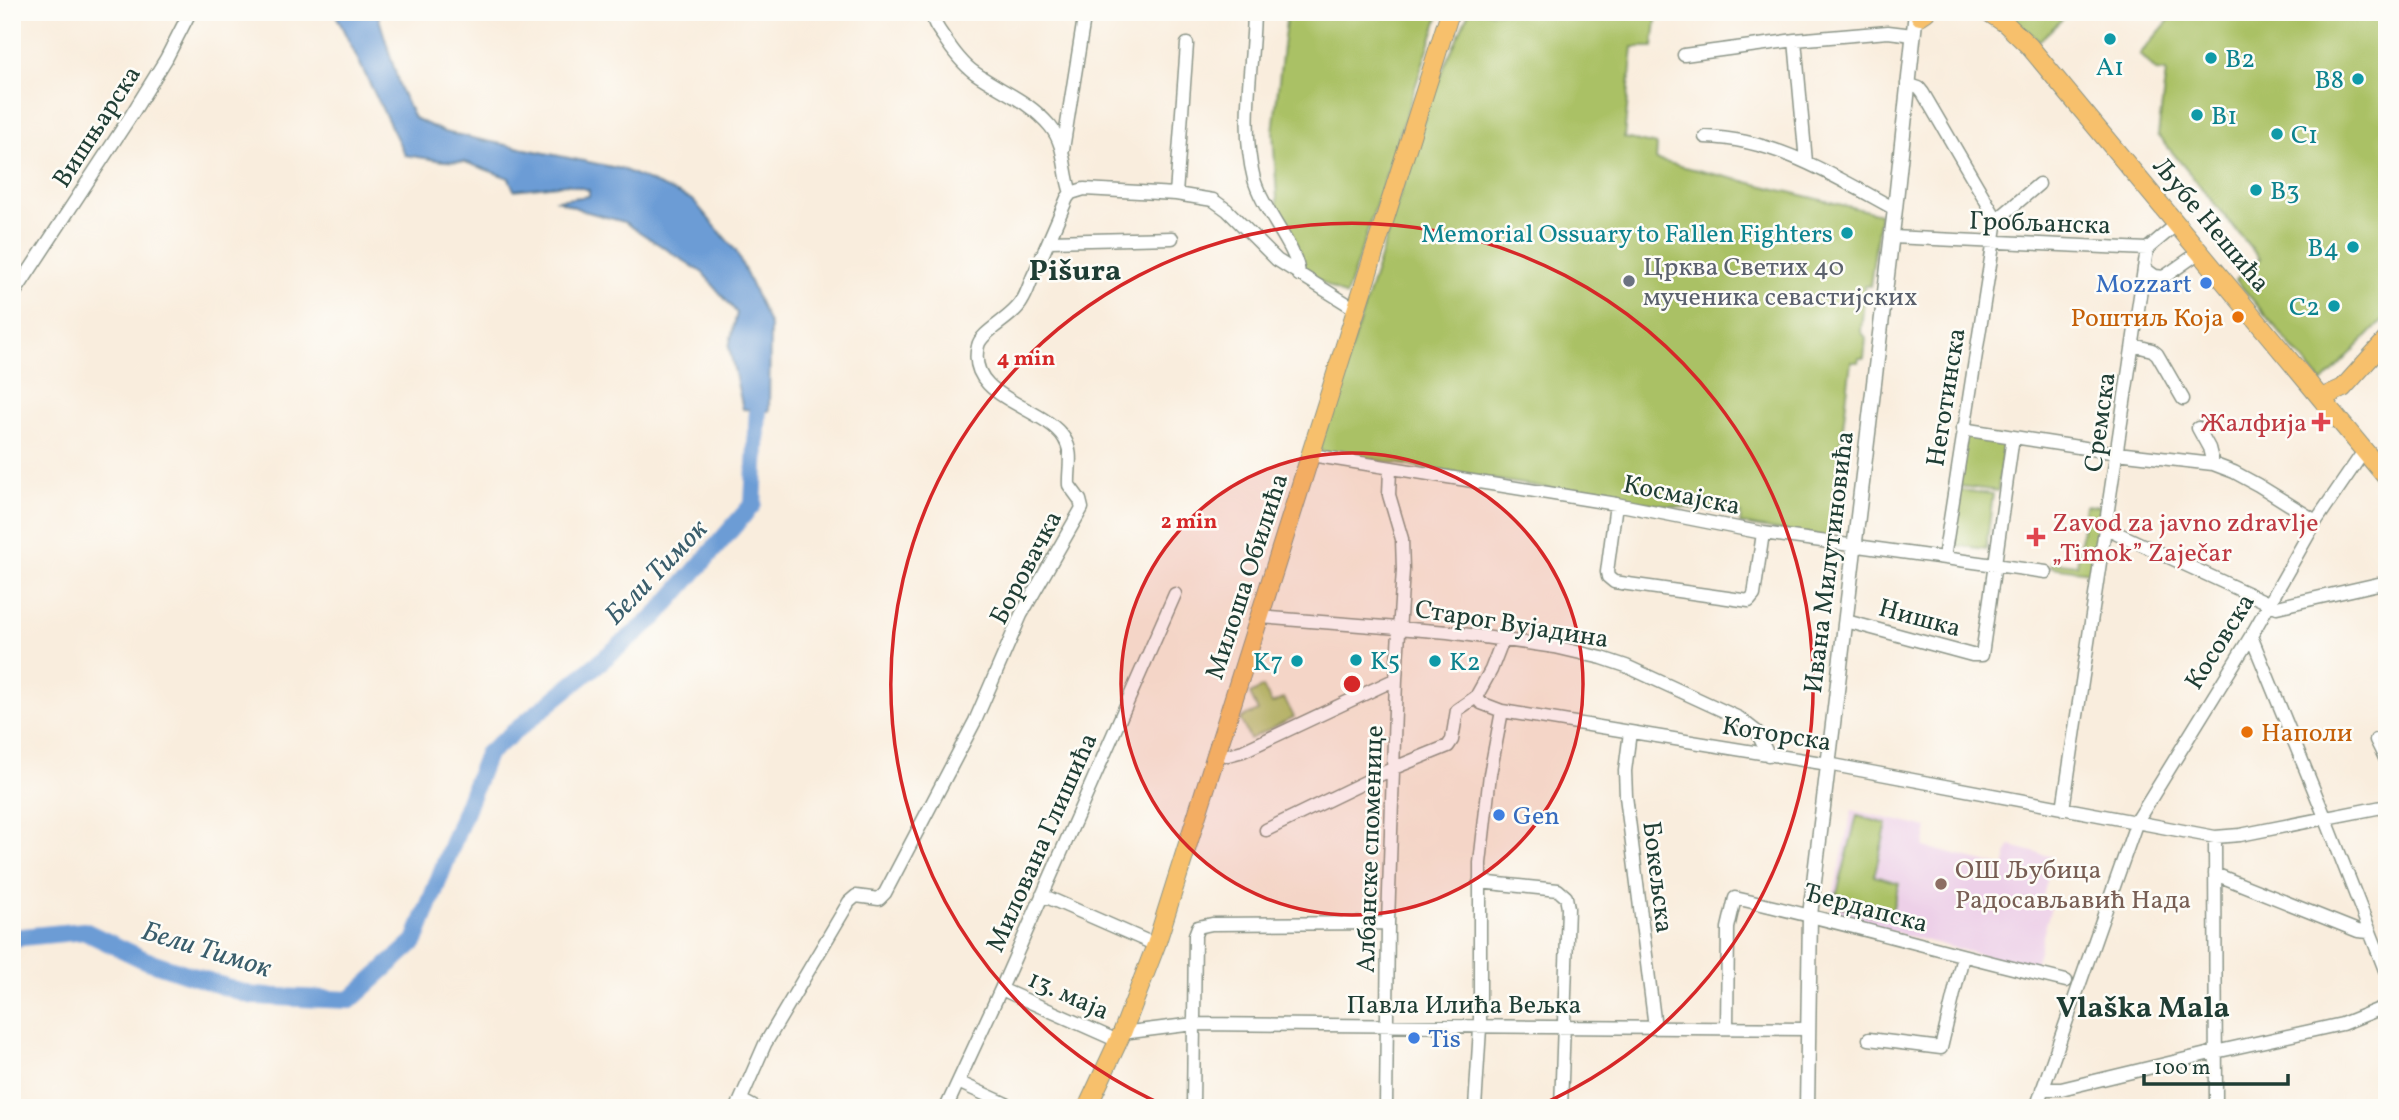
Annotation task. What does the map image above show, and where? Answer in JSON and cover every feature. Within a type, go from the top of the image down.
[{"type":"main road","name":"Милоша Обилића","points":[[1087,1108],[1120,1037],[1156,945],[1436,54],[1452,12]]},
{"type":"main road","name":"Љубе Нешића","points":[[1988,12],[2006,24],[2029,46],[2387,478]]},
{"type":"main road","points":[[2321,398],[2343,388],[2387,339]]},
{"type":"street","name":"Вишњарска","points":[[12,297],[132,114],[166,59],[190,12]]},
{"type":"street","points":[[931,12],[933,22],[973,72],[1014,94],[1051,127],[1060,140],[1071,193],[1084,189],[1177,194],[1218,203],[1277,260],[1357,310]]},
{"type":"street","points":[[1062,149],[1085,12]]},
{"type":"street","points":[[1254,12],[1248,104],[1250,158],[1260,198],[1294,258],[1299,275]]},
{"type":"street","points":[[1684,55],[1795,40],[1888,32],[1918,17]]},
{"type":"street","name":"Ивана Милутиновића","points":[[1807,1108],[1810,915],[1892,237],[1907,84],[1918,17]]},
{"type":"street","points":[[1795,40],[1806,162]]},
{"type":"street","points":[[1177,194],[1187,44]]},
{"type":"street","points":[[1907,84],[1919,88],[1923,93],[1997,220],[2039,184]]},
{"type":"street","points":[[1705,137],[1742,139],[1806,162],[1895,209]]},
{"type":"street","name":"Боровачка","points":[[739,1104],[765,1044],[849,902],[856,896],[878,899],[885,893],[975,721],[1021,615],[1080,512],[1082,504],[1069,485],[1071,463],[1066,440],[1055,428],[991,387],[979,368],[977,359],[978,346],[983,335],[1008,319],[1023,301],[1071,193]]},
{"type":"street","name":"Неготинска","points":[[1944,558],[1962,429],[1997,220]]},
{"type":"street","name":"Гробљанска","points":[[1892,237],[2147,249],[2178,223]]},
{"type":"street","points":[[1049,241],[1172,238]]},
{"type":"street","name":"Сремска","points":[[2063,808],[2147,249]]},
{"type":"street","points":[[2144,268],[2157,277],[2164,277],[2201,251]]},
{"type":"street","points":[[2133,345],[2157,354],[2183,400]]},
{"type":"street","points":[[2198,428],[2209,448],[2213,464]]},
{"type":"street","points":[[1962,429],[2117,453],[2213,464],[2258,485],[2316,521]]},
{"type":"street","points":[[1995,565],[2012,438]]},
{"type":"street","name":"Косовска","points":[[2036,1108],[2137,821],[2250,636],[2316,521],[2364,451]]},
{"type":"street","name":"Космајска","points":[[1311,455],[1616,504],[1763,533],[2046,572]]},
{"type":"street","name":"Албанске споменице","points":[[1386,1108],[1388,923],[1396,678],[1404,551],[1390,504],[1390,469]]},
{"type":"street","points":[[1616,504],[1607,572],[1614,582],[1746,602],[1754,595],[1763,533]]},
{"type":"street","points":[[2106,528],[2269,604],[2286,606],[2387,582]]},
{"type":"street","name":"Нишка","points":[[1846,621],[1972,655],[1982,655],[1995,565]]},
{"type":"street","name":"Милована Глишића","points":[[946,1108],[1175,594]]},
{"type":"street","name":"Старог Вујадина","points":[[1260,617],[1503,639],[1588,654],[1626,666],[1746,722],[1762,740],[1768,755]]},
{"type":"street","points":[[2250,636],[2387,975]]},
{"type":"street","points":[[1266,830],[1394,768],[1448,746],[1452,740],[1457,710],[1476,697],[1495,663],[1503,639]]},
{"type":"street","points":[[1217,755],[1243,751],[1396,678]]},
{"type":"street","name":"Которска","points":[[1476,697],[1481,703],[1502,711],[1828,764],[2215,837],[2240,835],[2387,806]]},
{"type":"street","points":[[1475,1108],[1480,1028],[1479,882],[1486,799],[1502,711]]},
{"type":"street","name":"Бокељска","points":[[1630,732],[1625,771],[1626,796],[1655,1027]]},
{"type":"street","points":[[2376,740],[2387,761]]},
{"type":"street","points":[[2215,837],[2216,1108]]},
{"type":"street","points":[[2215,874],[2358,931],[2369,932]]},
{"type":"street","points":[[1479,882],[1558,890],[1566,897],[1568,908],[1561,1108]]},
{"type":"street","points":[[1042,895],[1156,945]]},
{"type":"street","name":"Ђердапска","points":[[1727,1028],[1728,928],[1735,898],[2066,981]]},
{"type":"street","points":[[1193,1108],[1195,934],[1198,927],[1205,924],[1388,923]]},
{"type":"street","points":[[1869,1040],[1940,1049],[1963,956]]},
{"type":"street","name":"13. маја","points":[[1001,989],[1120,1037]]},
{"type":"street","points":[[2042,1089],[2061,1089],[2342,1024],[2387,1006]]},
{"type":"street","name":"Павла Илића Вељка","points":[[1120,1037],[1195,1024],[1807,1030]]},
{"type":"street","points":[[958,1082],[1015,1108]]},
{"type":"street","points":[[739,1104],[756,1108]]},
{"type":"shaded area","name":"ОШ Љубица Радосављавић Нада","points":[[1852,810],[1928,828],[1924,847],[2004,867],[2010,846],[2053,857],[2042,900],[2052,903],[2034,969],[1829,915]]},
{"type":"green space","points":[[1287,12],[1440,12],[1346,296],[1305,272],[1278,215],[1273,132]]},
{"type":"green space","points":[[1469,12],[1657,12],[1653,47],[1633,47],[1624,138],[1657,145],[1656,160],[1880,214],[1870,286],[1865,286],[1861,331],[1866,338],[1864,358],[1851,362],[1829,539],[1740,524],[1741,514],[1634,502],[1323,452],[1319,449],[1432,94]]},
{"type":"green space","points":[[2004,12],[2070,12],[2039,41]]},
{"type":"green space","points":[[2171,12],[2387,12],[2387,316],[2322,383],[2236,280],[2260,259],[2158,135],[2166,72],[2156,71],[2140,54],[2171,18]]},
{"type":"green space","points":[[1965,433],[2004,438],[1998,491],[1958,486]]},
{"type":"green space","points":[[1960,490],[1993,494],[1986,549],[1953,545]]},
{"type":"green space","points":[[2085,505],[2105,507],[2097,573],[2051,567],[2052,562],[2077,565]]},
{"type":"green space","points":[[1263,687],[1272,704],[1284,698],[1294,717],[1250,739],[1240,719],[1258,711],[1250,694]]},
{"type":"green space","points":[[1857,816],[1887,824],[1874,876],[1899,883],[1890,919],[1834,905]]},
{"type":"water","points":[[377,12],[401,91],[414,118],[444,132],[622,169],[693,200],[736,251],[770,326],[769,411],[743,409],[729,347],[737,313],[703,273],[624,222],[557,200],[589,196],[589,190],[567,184],[514,190],[509,178],[465,162],[405,155],[335,13]]},
{"type":"waterway","name":"Бели Тимок","points":[[12,938],[84,931],[145,960],[253,996],[350,1000],[415,941],[487,754],[655,617],[753,504],[759,389]]},
{"type":"place","name":"A1","points":[[2110,39]]},
{"type":"place","name":"B2","points":[[2211,58]]},
{"type":"place","name":"B8","points":[[2358,79]]},
{"type":"place","name":"B1","points":[[2197,115]]},
{"type":"place","name":"C1","points":[[2277,134]]},
{"type":"place","name":"B3","points":[[2256,190]]},
{"type":"place","name":"Memorial Ossuary to Fallen Fighters","points":[[1847,233]]},
{"type":"place","name":"B4","points":[[2353,247]]},
{"type":"place","name":"Црква Светих 40 мученика севастијских","points":[[1629,281]]},
{"type":"place","name":"Mozzart","points":[[2206,283]]},
{"type":"place","name":"C2","points":[[2334,306]]},
{"type":"place","name":"Роштиљ Која","points":[[2238,317]]},
{"type":"place","name":"Жалфија","points":[[2321,422]]},
{"type":"place","name":"Zavod za javno zdravlje „Timok” Zaječar","points":[[2036,537]]},
{"type":"place","name":"K5","points":[[1356,660]]},
{"type":"place","name":"K7","points":[[1297,661]]},
{"type":"place","name":"K2","points":[[1435,661]]},
{"type":"place","name":"Наполи","points":[[2247,732]]},
{"type":"place","name":"Gen","points":[[1499,815]]},
{"type":"place","name":"ОШ Љубица Радосављавић Нада","points":[[1941,884]]},
{"type":"place","name":"Tis","points":[[1414,1038]]},
{"type":"district","name":"Pišura","points":[[1075,270]]},
{"type":"district","name":"Vlaška Mala","points":[[2143,1007]]}]
